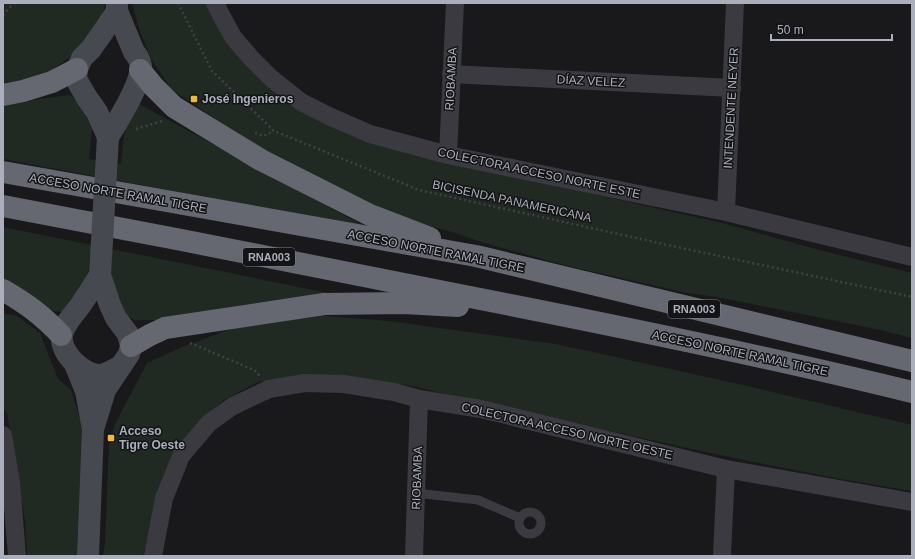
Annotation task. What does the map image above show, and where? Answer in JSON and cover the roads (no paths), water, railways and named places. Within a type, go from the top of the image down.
[{"type":"highway","points":[[137,61],[153,86],[174,107],[261,160],[370,215],[476,256]]},
{"type":"highway","points":[[3,95],[23,91],[52,82],[77,69]]},
{"type":"highway","name":"ACCESO NORTE RAMAL TIGRE","points":[[3,172],[476,256],[912,361]]},
{"type":"highway","name":"ACCESO NORTE RAMAL TIGRE","points":[[3,206],[207,244],[534,310],[810,367],[912,392]]},
{"type":"highway","points":[[3,290],[44,317],[62,335]]},
{"type":"highway","points":[[131,346],[165,328],[324,304],[404,303],[534,310]]},
{"type":"street","name":"COLECTORA ACCESO NORTE ESTE","points":[[215,3],[233,37],[271,78],[301,102],[370,134],[448,155],[726,212],[912,257]]},
{"type":"street","name":"RIOBAMBA","points":[[448,155],[455,3]]},
{"type":"street","name":"INTENDENTE NEYER","points":[[726,212],[735,3]]},
{"type":"street","points":[[108,137],[97,112],[76,79],[77,69],[82,58],[104,32],[117,7]]},
{"type":"street","points":[[93,429],[105,390],[129,354],[131,346],[128,334],[116,318],[110,305],[100,275],[108,137],[132,93],[137,61],[117,7]]},
{"type":"street","points":[[91,49],[103,43],[115,43],[122,46],[137,61]]},
{"type":"street","name":"DÍAZ VELEZ","points":[[451,74],[732,88]]},
{"type":"street","points":[[100,275],[80,306],[68,321],[62,335],[64,350],[75,364],[87,373],[101,375],[120,366]]},
{"type":"street","points":[[75,364],[86,390],[93,429],[88,556]]},
{"type":"street","name":"COLECTORA ACCESO NORTE OESTE","points":[[153,556],[164,498],[181,456],[210,423],[233,406],[269,390],[305,383],[344,384],[394,392],[419,399],[481,409],[726,469],[912,502]]},
{"type":"street","name":"RIOBAMBA","points":[[414,556],[419,399]]},
{"type":"street","points":[[3,435],[11,482],[9,529],[17,556]]},
{"type":"street","points":[[722,556],[726,469]]},
{"type":"lane","points":[[416,493],[478,500],[520,518]]},
{"type":"place","name":"José Ingenieros","points":[[194,99]]},
{"type":"place","name":"Acceso Tigre Oeste","points":[[111,438]]}]
